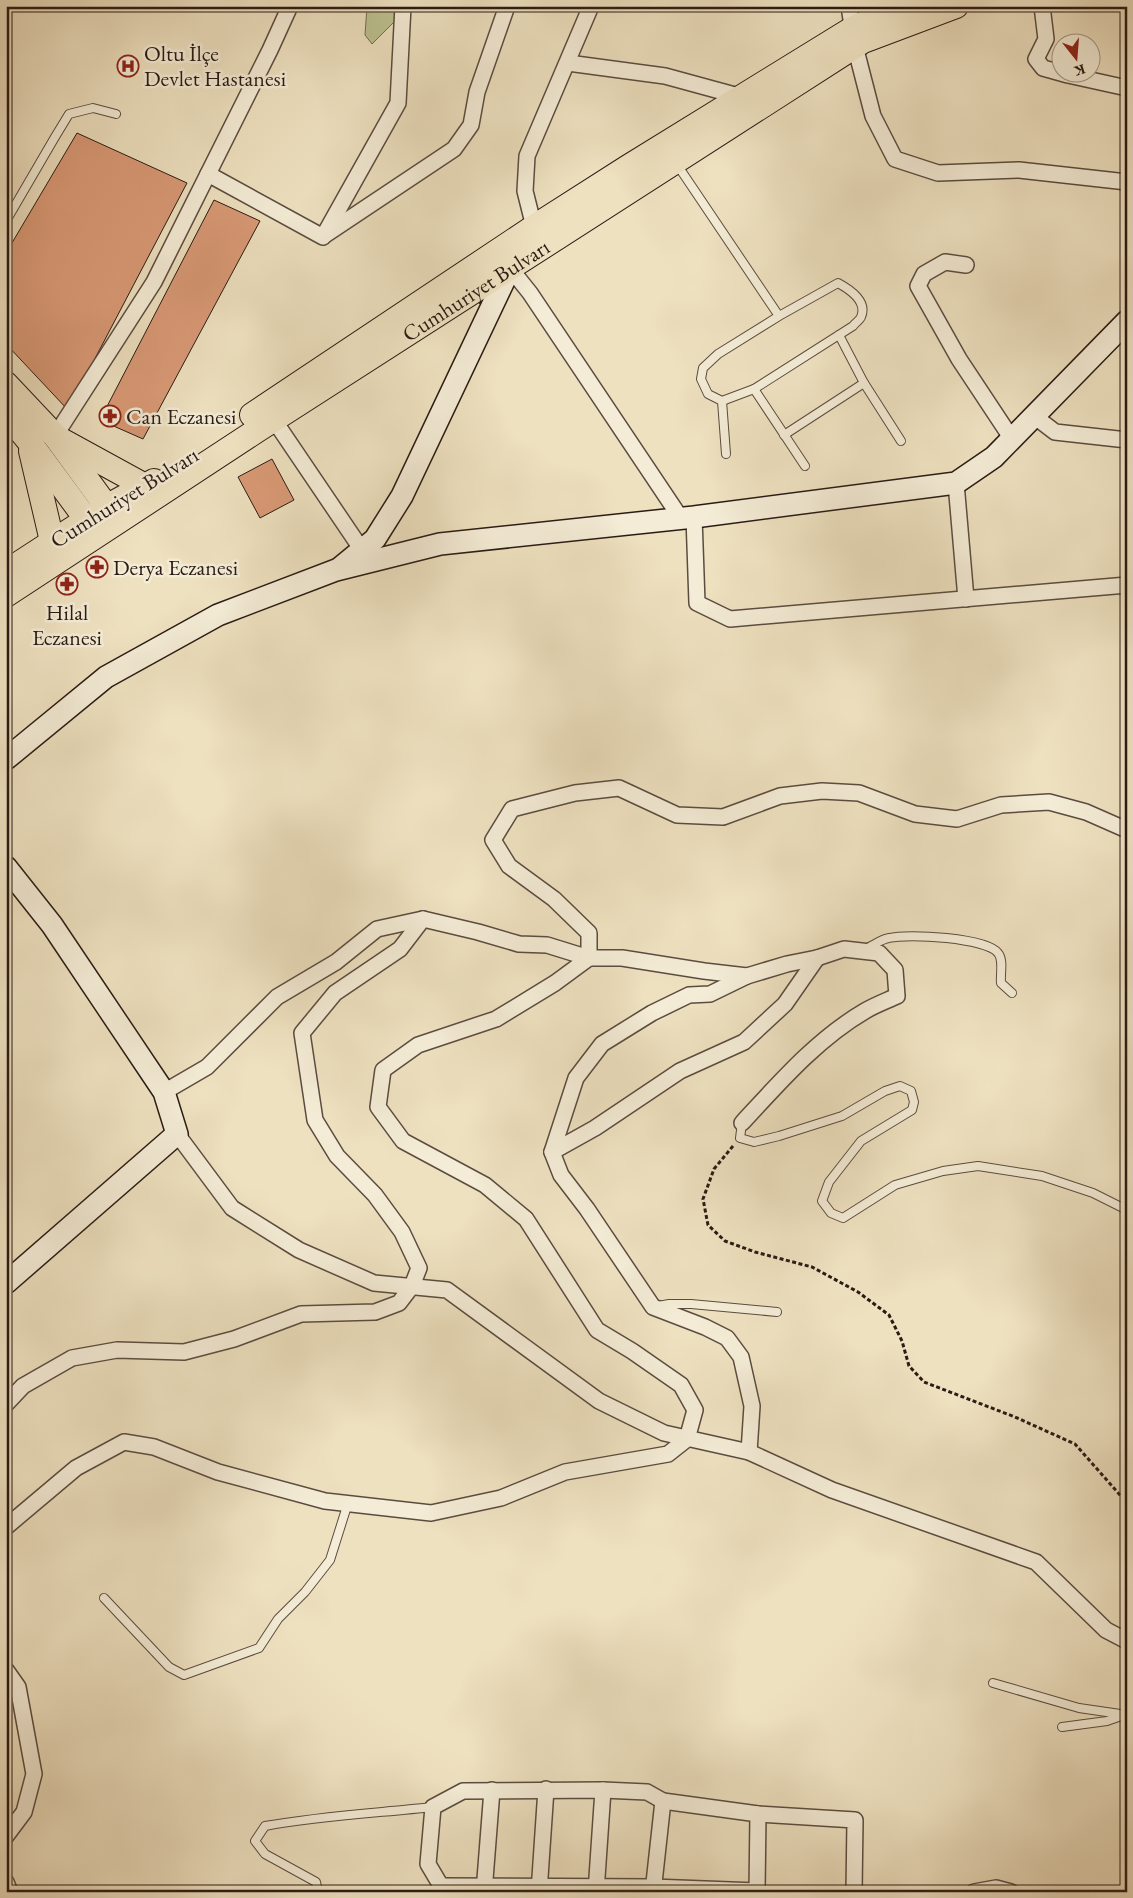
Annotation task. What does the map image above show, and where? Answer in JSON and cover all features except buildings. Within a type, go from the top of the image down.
[{"type":"main road","name":"Cumhuriyet Bulvarı","points":[[112,514],[145,486],[534,227],[852,27],[902,6]]},
{"type":"main road","name":"Cumhuriyet Bulvarı","points":[[852,27],[863,41],[956,6]]},
{"type":"main road","name":"Cumhuriyet Bulvarı","points":[[6,595],[92,527],[112,514],[274,420],[675,162],[852,27]]},
{"type":"main road","points":[[6,384],[55,436],[112,514]]},
{"type":"main road","points":[[14,425],[92,527]]},
{"type":"main road","points":[[14,425],[52,541]]},
{"type":"main road","points":[[55,436],[145,486]]},
{"type":"main road","name":"Cumhuriyet Bulvarı","points":[[6,572],[52,541],[92,527]]},
{"type":"street","points":[[55,436],[154,282],[270,50],[290,6]]},
{"type":"street","points":[[323,236],[398,103],[403,6]]},
{"type":"street","points":[[323,236],[454,149],[471,125],[477,92],[507,6]]},
{"type":"street","points":[[368,555],[375,539],[402,496],[510,268],[534,227],[525,191],[527,156],[591,6]]},
{"type":"street","points":[[1042,6],[1046,39],[1036,59],[1043,68],[1086,80],[1127,88]]},
{"type":"street","points":[[852,27],[873,116],[896,159],[938,173],[1019,170],[1127,182]]},
{"type":"street","points":[[568,63],[665,76],[742,97]]},
{"type":"street","points":[[208,174],[323,236]]},
{"type":"street","points":[[966,265],[945,262],[924,274],[918,286],[959,359],[1012,439]]},
{"type":"street","points":[[510,268],[530,293],[687,517],[696,603],[730,619],[1127,585]]},
{"type":"street","points":[[6,759],[106,677],[218,615],[336,570],[368,555],[440,544],[687,517],[956,483],[994,457],[1127,320]]},
{"type":"street","points":[[1034,416],[1055,432],[1127,440]]},
{"type":"street","points":[[274,420],[368,555]]},
{"type":"street","points":[[956,483],[966,599]]},
{"type":"street","points":[[589,958],[589,933],[554,899],[508,866],[493,840],[512,809],[575,793],[619,788],[677,815],[723,817],[780,796],[822,791],[859,793],[915,814],[957,819],[1001,805],[1049,802],[1086,812],[1127,830]]},
{"type":"street","points":[[6,867],[52,925],[164,1092],[177,1134],[232,1208],[299,1250],[374,1283],[446,1290],[599,1401],[664,1433],[748,1452],[832,1490],[1036,1562],[1106,1630],[1127,1641]]},
{"type":"street","points":[[6,1404],[23,1386],[72,1358],[117,1350],[184,1352],[234,1340],[301,1314],[374,1312],[399,1303],[412,1286],[419,1268],[402,1232],[375,1195],[337,1156],[315,1120],[302,1033],[335,993],[400,949],[423,919]]},
{"type":"street","points":[[164,1092],[207,1067],[277,997],[336,962],[377,929],[423,919],[519,944],[547,945],[589,958],[622,958],[747,976]]},
{"type":"street","points":[[741,1130],[787,1074],[830,1036],[865,1011],[897,996],[895,970],[879,953],[844,949],[817,958],[786,964],[747,976],[710,994],[689,995],[652,1013],[602,1044],[576,1078],[552,1152],[561,1175],[653,1308],[705,1327],[727,1338],[741,1357],[752,1406],[748,1452]]},
{"type":"street","points":[[6,1527],[76,1468],[124,1442],[154,1447],[218,1472],[325,1501],[431,1513],[501,1498],[565,1472],[668,1454],[687,1439],[695,1410],[681,1385],[597,1330],[526,1219],[485,1184],[403,1141],[378,1107],[383,1070],[418,1045],[496,1019],[555,983],[589,958]]},
{"type":"street","points":[[552,1152],[595,1128],[680,1071],[744,1042],[785,1004],[817,958]]},
{"type":"street","points":[[6,1283],[177,1134]]},
{"type":"street","points":[[6,1670],[18,1687],[34,1774],[24,1812],[6,1836]]},
{"type":"street","points":[[539,1889],[546,1789]]},
{"type":"street","points":[[758,1814],[757,1891],[440,1889],[428,1864],[432,1807],[464,1791],[546,1789],[647,1792],[663,1801],[758,1814],[855,1820],[854,1892]]},
{"type":"street","points":[[484,1889],[492,1790]]},
{"type":"street","points":[[596,1890],[603,1790]]},
{"type":"street","points":[[653,1890],[663,1801]]},
{"type":"street","points":[[6,1882],[10,1892]]},
{"type":"street","points":[[974,1892],[996,1888],[1011,1892]]},
{"type":"lane","points":[[6,221],[70,114],[93,108],[116,114]]},
{"type":"lane","points":[[675,162],[779,316]]},
{"type":"lane","points":[[838,283],[852,291],[862,306],[861,316],[853,326],[754,389],[722,401],[708,394],[701,379],[703,368],[718,354],[779,316],[838,283]]},
{"type":"lane","points":[[838,335],[864,383],[901,441]]},
{"type":"lane","points":[[784,435],[864,383]]},
{"type":"lane","points":[[754,389],[805,466]]},
{"type":"lane","points":[[722,401],[726,454]]},
{"type":"lane","points":[[861,951],[889,938],[928,937],[981,943],[997,951],[1002,958],[1001,983],[1012,993]]},
{"type":"lane","points":[[741,1130],[754,1142],[778,1136],[842,1116],[885,1091],[900,1086],[910,1091],[914,1102],[912,1110],[861,1141],[829,1182],[822,1201],[831,1213],[844,1218],[895,1185],[943,1171],[978,1166],[1042,1176],[1093,1193],[1127,1210]]},
{"type":"lane","points":[[653,1308],[669,1304],[691,1304],[777,1312]]},
{"type":"lane","points":[[104,1598],[170,1667],[184,1674],[259,1648],[278,1619],[306,1592],[330,1560],[348,1503]]},
{"type":"lane","points":[[993,1683],[1079,1708],[1126,1715]]},
{"type":"lane","points":[[1062,1727],[1107,1721],[1126,1715]]},
{"type":"lane","points":[[318,1892],[316,1882],[265,1854],[255,1841],[265,1826],[303,1820],[432,1807]]},
{"type":"path","points":[[741,1130],[714,1169],[703,1199],[708,1225],[725,1242],[812,1267],[858,1292],[889,1315],[902,1341],[909,1366],[924,1382],[1015,1417],[1075,1444],[1127,1503]]},
{"type":"green space","points":[[367,6],[397,6],[397,19],[372,44],[365,35]]},
{"type":"place","name":"Oltu İlçe Devlet Hastanesi","points":[[128,66]]},
{"type":"place","name":"Can Eczanesi","points":[[110,416]]},
{"type":"place","name":"Derya Eczanesi","points":[[97,567]]},
{"type":"place","name":"Hilal Eczanesi","points":[[67,584]]}]
